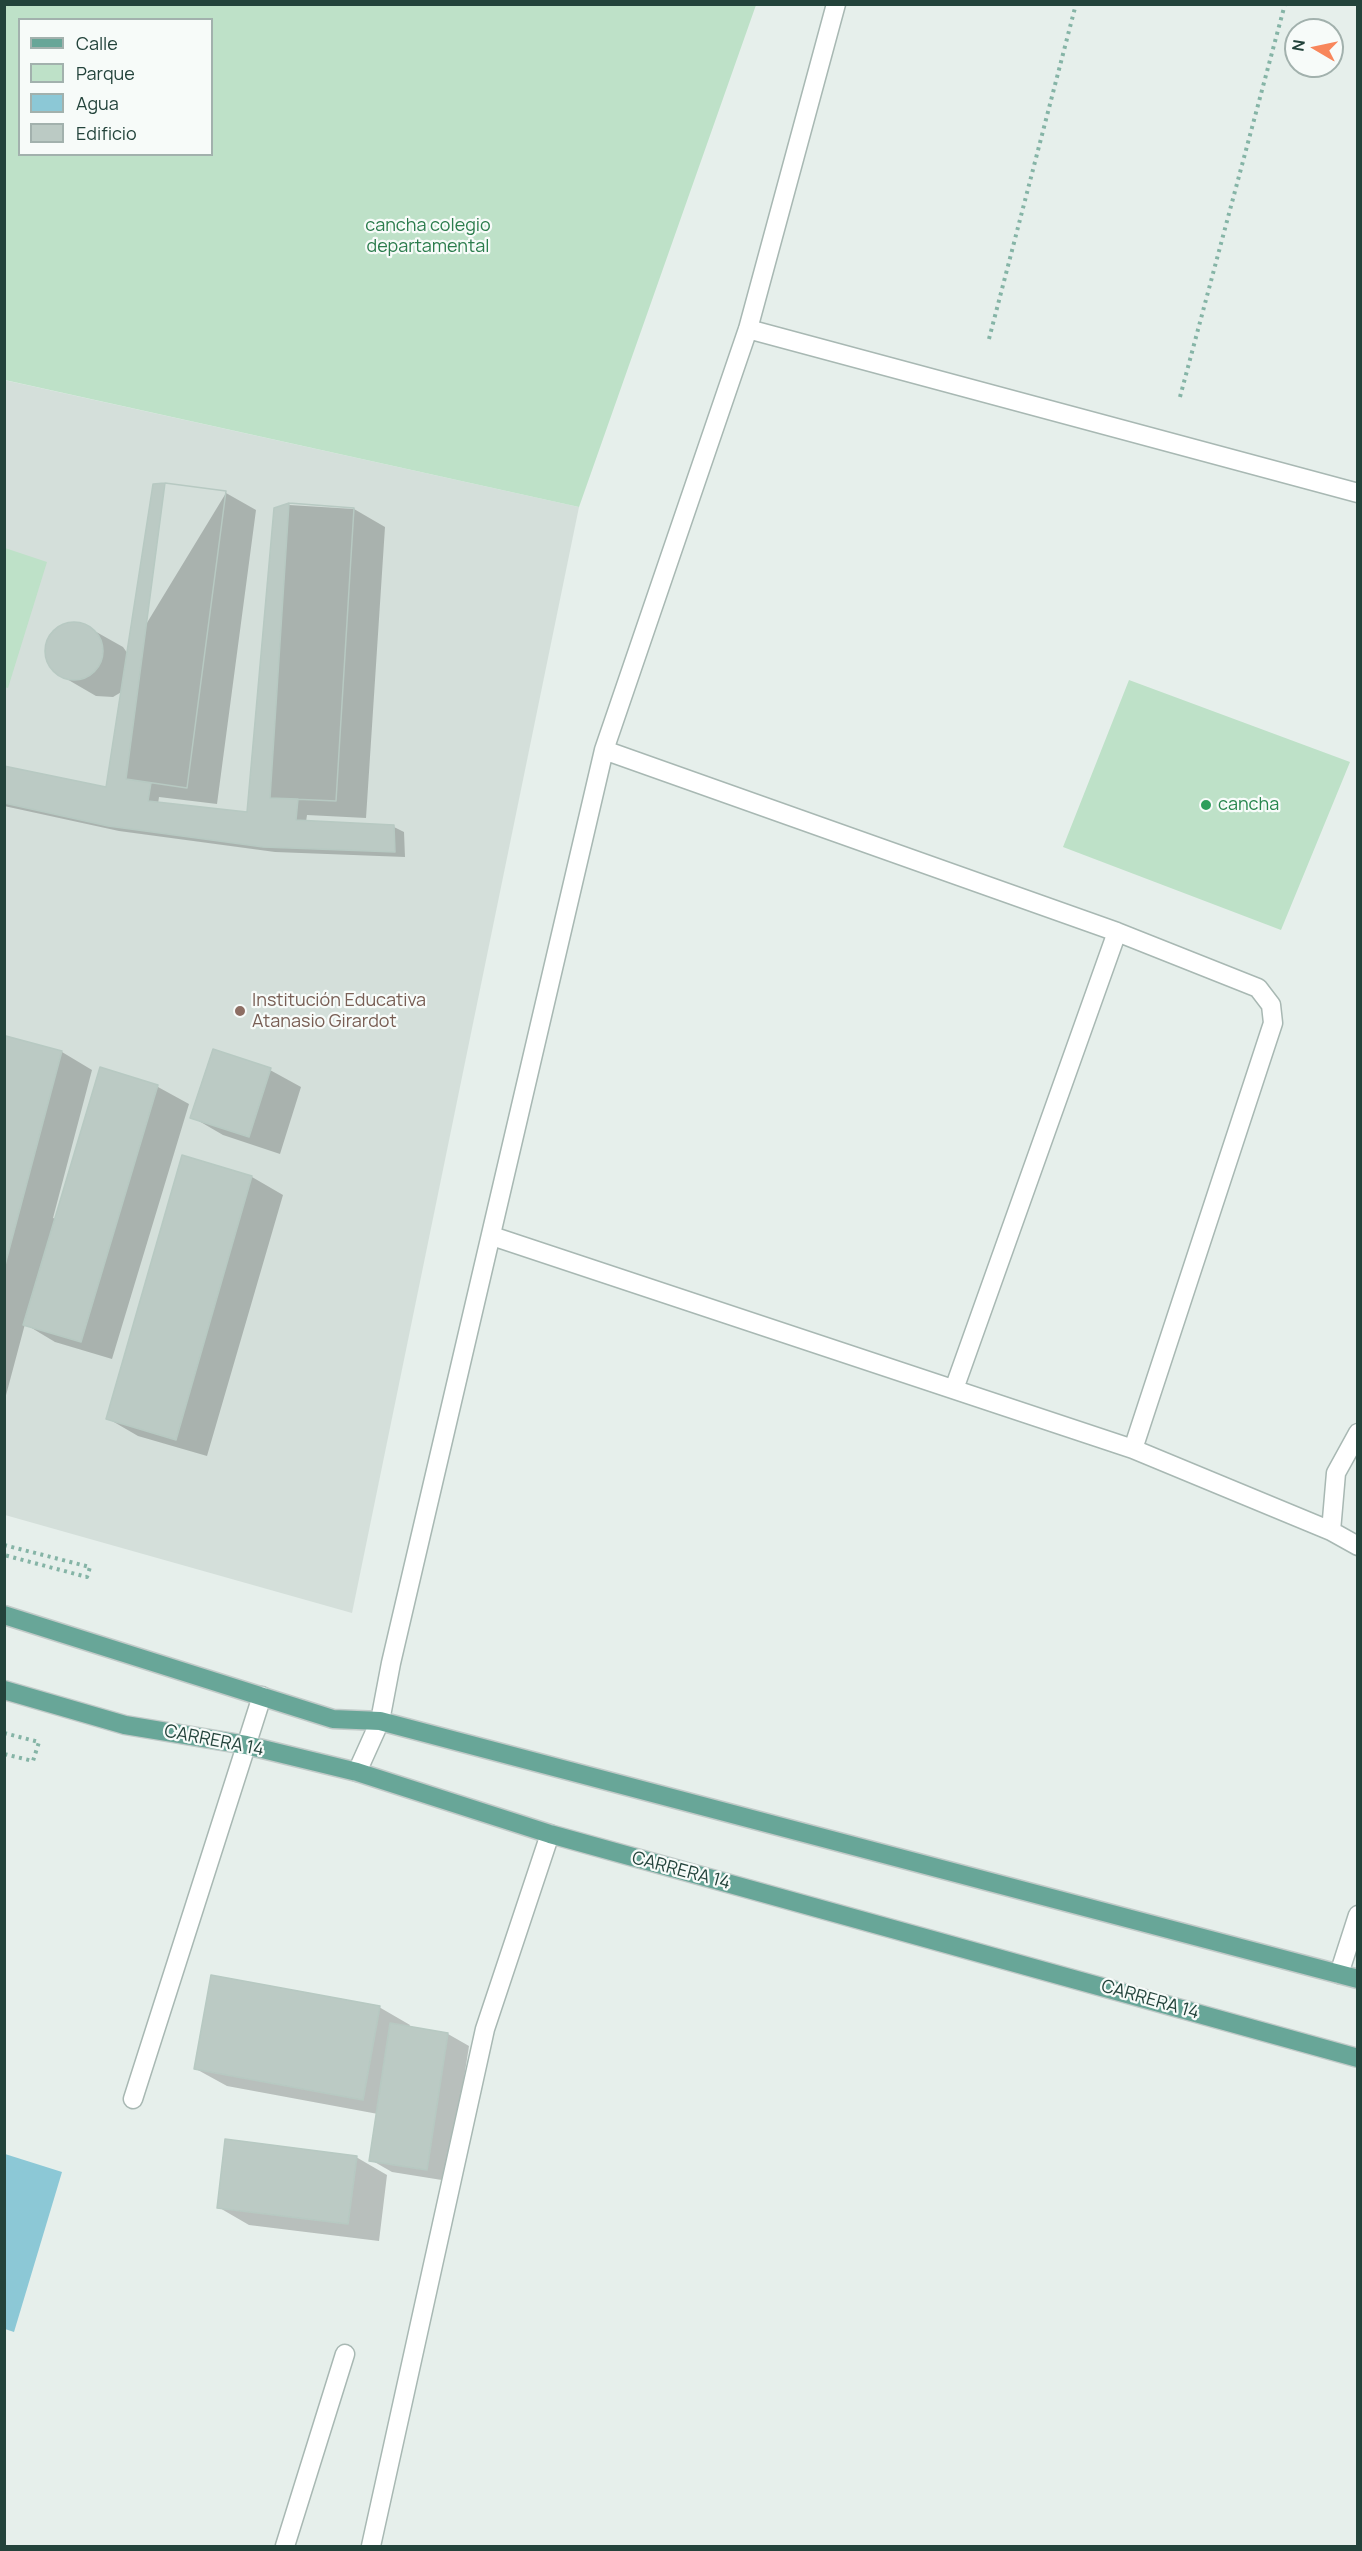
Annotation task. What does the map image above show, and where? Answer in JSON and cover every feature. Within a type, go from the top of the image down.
[{"type":"main road","points":[[4,1615],[333,1719],[380,1721],[1358,1979]]},
{"type":"main road","name":"CARRERA 14","points":[[4,1690],[125,1725],[246,1745],[357,1772],[550,1834],[1358,2058]]},
{"type":"street","points":[[357,1772],[380,1721],[391,1663],[604,750],[748,329],[836,4]]},
{"type":"street","points":[[748,329],[1358,493]]},
{"type":"street","points":[[604,750],[1117,932],[1258,988],[1271,1005],[1273,1023],[1133,1449]]},
{"type":"street","points":[[954,1389],[1117,932]]},
{"type":"street","points":[[492,1236],[1133,1449],[1331,1531],[1358,1546]]},
{"type":"street","points":[[1331,1531],[1336,1473],[1358,1432]]},
{"type":"street","points":[[133,2099],[262,1696]]},
{"type":"street","points":[[371,2547],[485,2029],[550,1834]]},
{"type":"street","points":[[1339,1974],[1358,1915]]},
{"type":"street","points":[[285,2547],[345,2355]]},
{"type":"path","points":[[989,339],[1076,4]]},
{"type":"path","points":[[1180,398],[1285,4]]},
{"type":"path","points":[[4,1545],[90,1567],[87,1577],[4,1555]]},
{"type":"path","points":[[4,1733],[39,1742],[33,1761],[4,1754]]},
{"type":"shaded area","name":"Institución Educativa Atanasio Girardot","points":[[4,380],[579,507],[352,1613],[5,1515]]},
{"type":"green space","name":"cancha colegio departamental","points":[[5,4],[756,5],[579,507],[5,380]]},
{"type":"green space","points":[[5,548],[47,562],[8,688],[4,687]]},
{"type":"green space","name":"cancha","points":[[1129,680],[1350,762],[1281,930],[1063,847]]},
{"type":"water","points":[[5,2154],[62,2172],[14,2332],[5,2329]]},
{"type":"building","points":[[165,483],[226,491],[187,788],[126,779]]},
{"type":"building","points":[[165,483],[226,491],[187,788],[126,779]]},
{"type":"building","points":[[165,483],[126,779],[151,783],[148,801],[247,812],[274,508],[289,503],[270,798],[298,799],[296,820],[394,825],[395,852],[263,847],[108,826],[4,803],[4,766],[106,787],[153,484]]},
{"type":"building","points":[[289,503],[354,508],[336,801],[270,798]]},
{"type":"building","points":[[289,503],[354,508],[336,801],[270,798]]},
{"type":"building","points":[[74,622],[85,624],[98,635],[103,651],[101,662],[90,675],[74,680],[63,678],[50,667],[45,651],[47,640],[58,627]]},
{"type":"building","points":[[6,1036],[62,1051],[4,1269],[4,1042]]},
{"type":"building","points":[[213,1049],[271,1068],[249,1137],[190,1118]]},
{"type":"building","points":[[100,1067],[158,1085],[81,1342],[23,1325]]},
{"type":"building","points":[[182,1155],[252,1176],[176,1440],[106,1419]]},
{"type":"building","points":[[211,1975],[380,2006],[363,2100],[194,2069]]},
{"type":"building","points":[[390,2023],[448,2033],[427,2170],[369,2161]]},
{"type":"building","points":[[225,2139],[357,2156],[348,2224],[217,2208]]},
{"type":"place","name":"cancha","points":[[1206,805]]},
{"type":"place","name":"Institución Educativa Atanasio Girardot","points":[[240,1011]]}]
